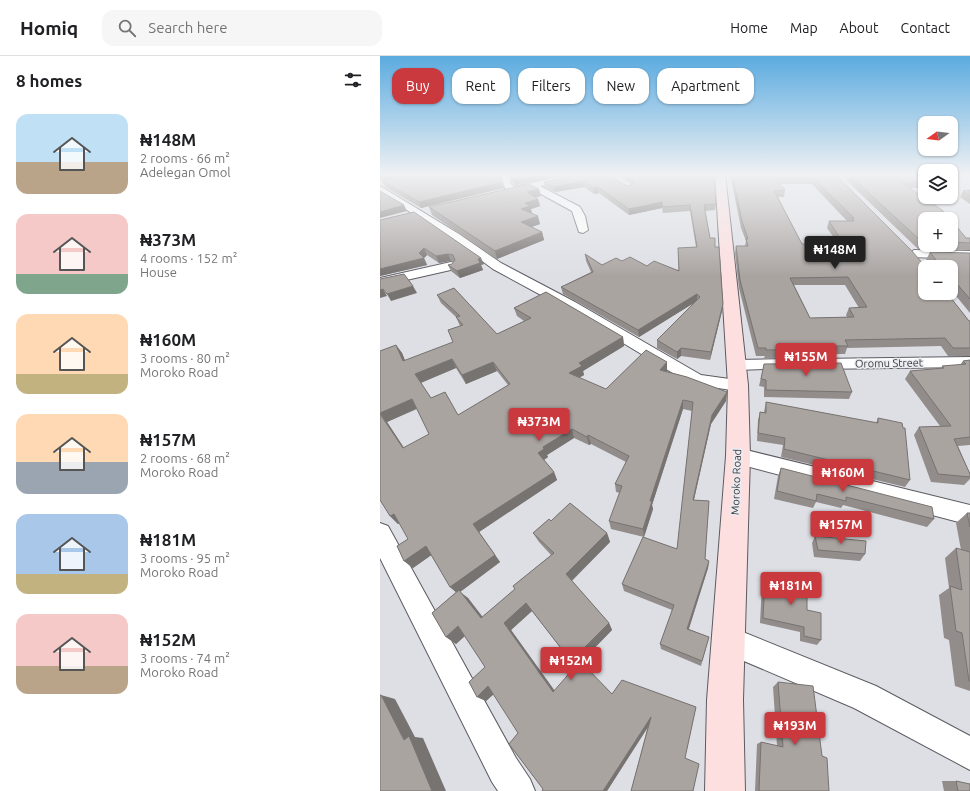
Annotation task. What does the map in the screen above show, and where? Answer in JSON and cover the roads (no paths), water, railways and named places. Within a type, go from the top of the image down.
[{"type":"street","name":"Oromu Street","points":[[411,208],[455,236],[497,266],[570,305],[698,380],[737,375],[970,362]]},
{"type":"street","points":[[575,208],[580,216],[583,230]]},
{"type":"street","name":"Moroko Road","points":[[723,208],[737,375],[738,456],[725,700],[725,791]]},
{"type":"street","points":[[403,218],[433,210]]},
{"type":"street","points":[[914,255],[970,256]]},
{"type":"street","points":[[380,282],[451,266]]},
{"type":"street","points":[[738,456],[970,515]]},
{"type":"street","points":[[380,534],[504,770],[518,791]]},
{"type":"street","points":[[728,640],[866,697],[970,754]]}]
